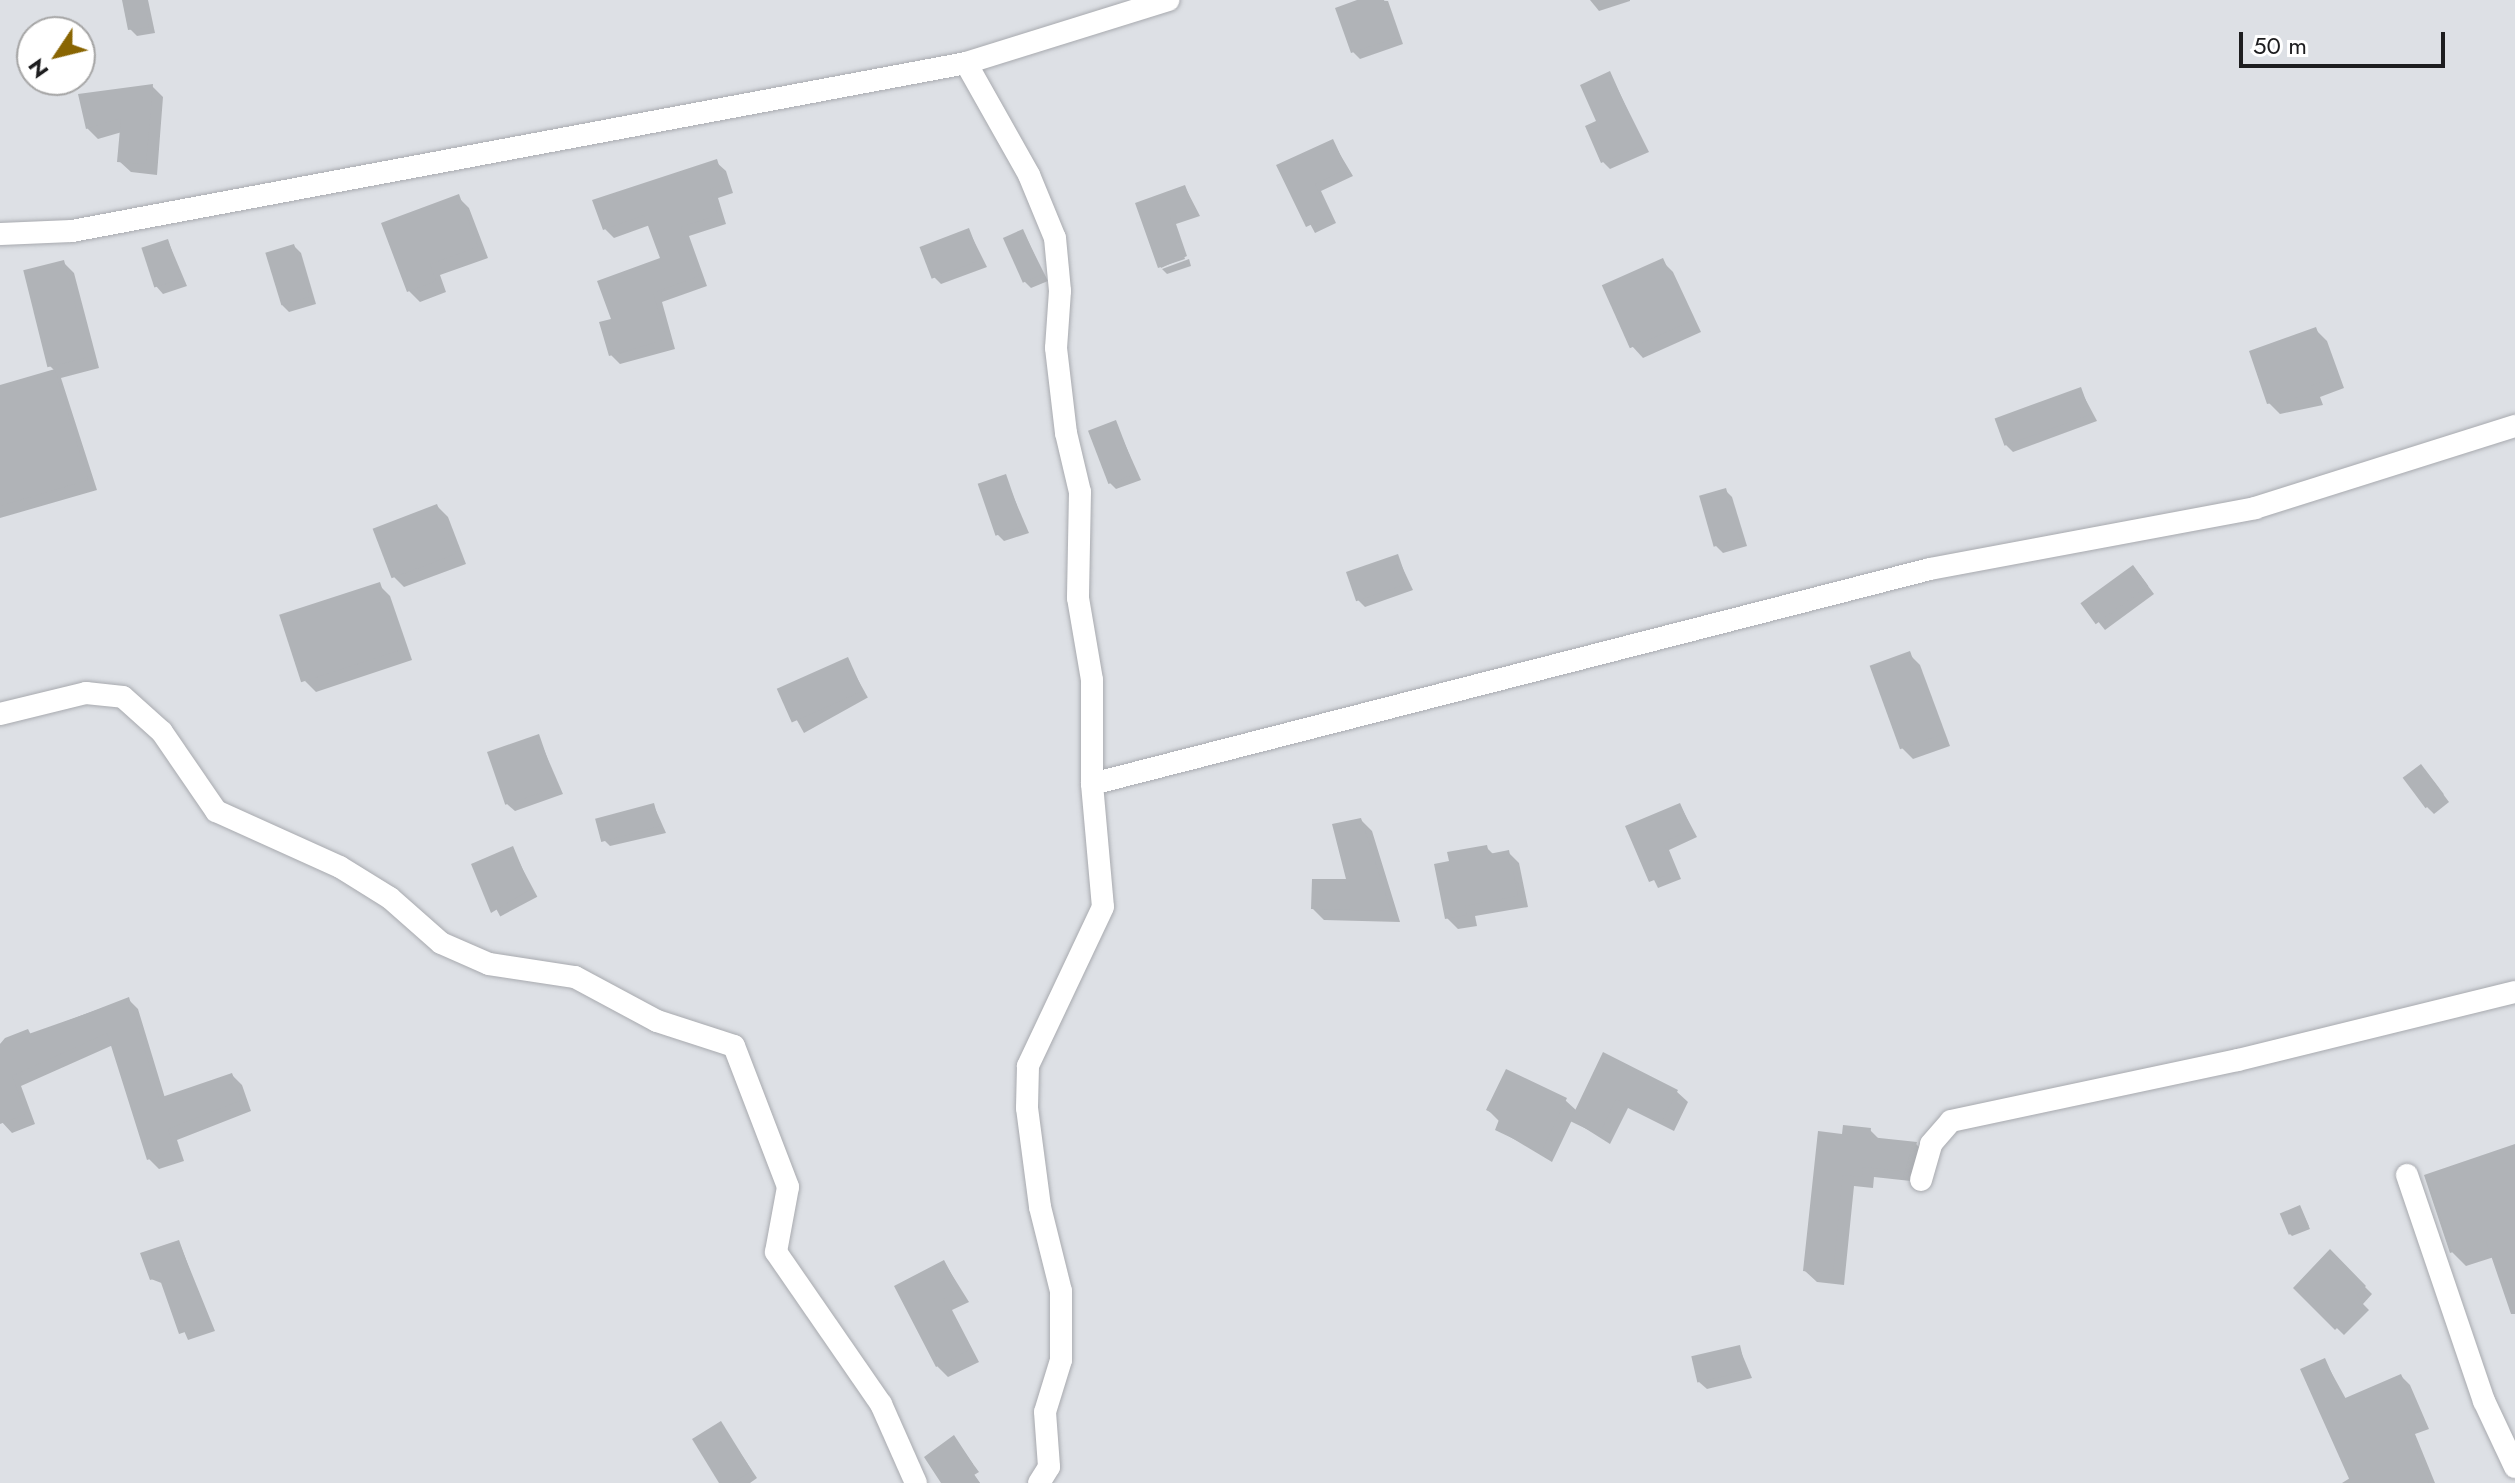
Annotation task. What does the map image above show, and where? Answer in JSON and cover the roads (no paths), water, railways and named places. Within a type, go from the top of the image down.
[{"type":"street","points":[[0,234],[72,231],[966,63],[1168,0]]},
{"type":"street","points":[[966,63],[1029,175],[1055,238],[1060,291],[1056,348],[1066,433],[1080,492],[1078,598],[1092,680],[1092,784],[1103,907],[1028,1066],[1027,1108],[1040,1207],[1061,1291],[1061,1360],[1045,1412],[1049,1467],[1039,1483]]},
{"type":"street","points":[[1092,784],[1930,569],[2255,508],[2515,426]]},
{"type":"street","points":[[0,714],[86,693],[123,697],[162,732],[216,811],[340,867],[390,898],[441,943],[489,964],[575,977],[657,1021],[734,1046],[788,1187],[776,1252],[881,1404],[916,1483]]},
{"type":"street","points":[[1921,1180],[1931,1144],[1951,1121],[2238,1060],[2515,992]]},
{"type":"street","points":[[2407,1175],[2484,1401],[2515,1467]]}]
